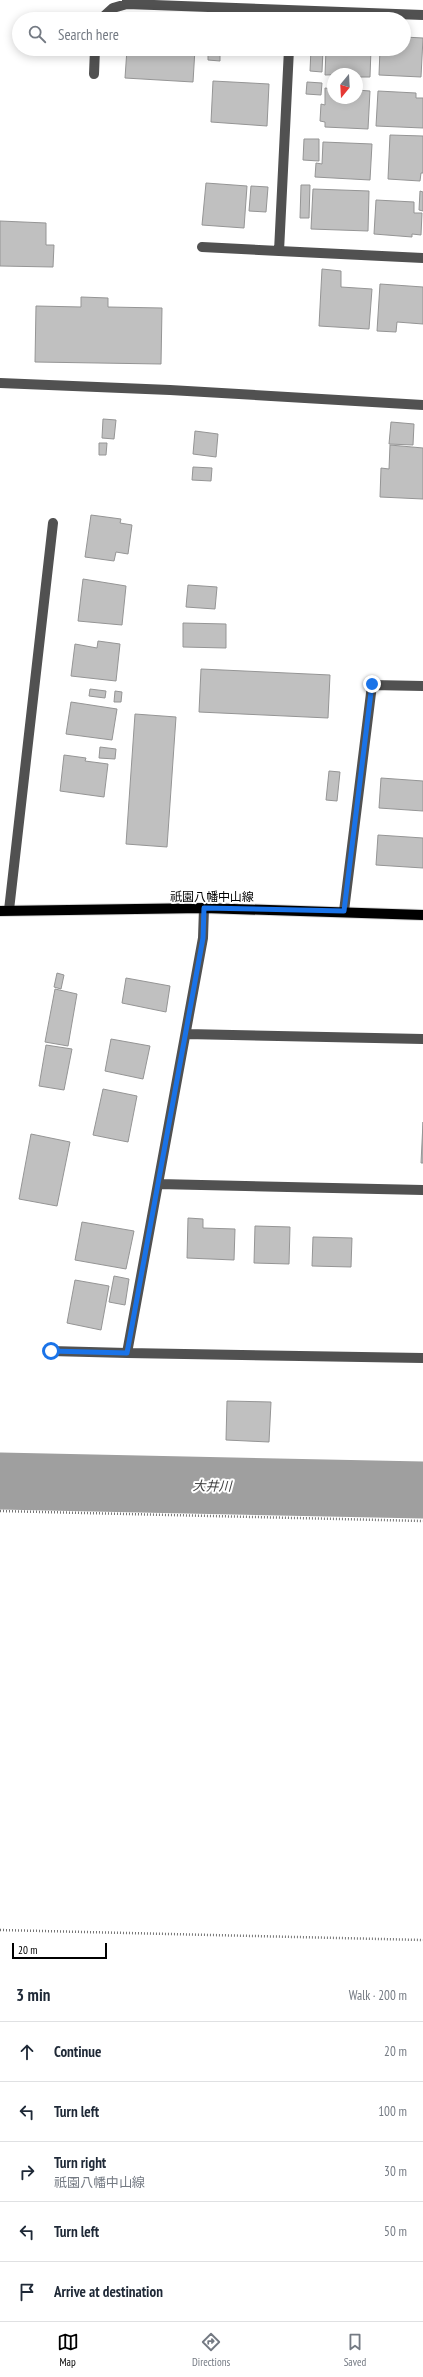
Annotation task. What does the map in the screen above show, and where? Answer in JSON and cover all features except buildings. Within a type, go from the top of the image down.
[{"type":"main road","name":"祇園八幡中山線","points":[[5,910],[204,908],[344,911],[423,915]]},
{"type":"street","points":[[109,12],[113,8],[127,2],[264,12]]},
{"type":"street","points":[[411,15],[423,15]]},
{"type":"street","points":[[94,74],[95,56]]},
{"type":"street","points":[[279,251],[289,56]]},
{"type":"street","points":[[202,247],[423,258]]},
{"type":"street","points":[[0,383],[170,390],[423,406]]},
{"type":"street","points":[[5,910],[53,523]]},
{"type":"street","points":[[344,911],[372,684],[423,686]]},
{"type":"street","points":[[127,1353],[203,938],[204,908]]},
{"type":"street","points":[[186,1034],[423,1039]]},
{"type":"street","points":[[158,1184],[423,1190]]},
{"type":"street","points":[[51,1351],[423,1358]]},
{"type":"path","points":[[0,1511],[423,1521]]},
{"type":"path","points":[[0,1930],[423,1940]]},
{"type":"waterway","name":"大井川","points":[[0,1481],[423,1490]]},
{"type":"route","points":[[51,1351],[127,1353],[203,938],[204,908],[344,911],[372,684]]}]
